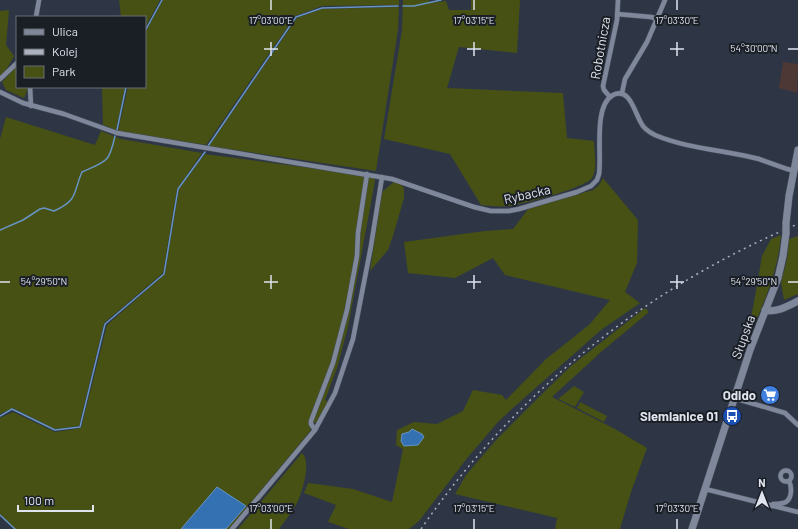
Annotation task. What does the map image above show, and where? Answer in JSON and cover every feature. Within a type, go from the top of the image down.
[{"type":"main road","name":"Słupska","points":[[692,529],[750,350],[780,272],[784,256],[789,196],[798,150]]},
{"type":"main road","points":[[766,310],[777,310],[798,301]]},
{"type":"street","points":[[36,16],[39,0]]},
{"type":"street","name":"Robotnicza","points":[[610,97],[604,90],[604,86],[617,14],[618,0]]},
{"type":"street","points":[[622,93],[625,79],[647,42],[665,0]]},
{"type":"street","points":[[617,14],[658,19]]},
{"type":"street","points":[[0,79],[16,64]]},
{"type":"street","points":[[30,88],[31,106]]},
{"type":"street","name":"Rybacka","points":[[0,92],[31,106],[64,114],[117,133],[402,181],[474,207],[491,211],[509,211],[519,209],[585,190],[594,183],[599,174],[600,120],[604,106],[610,97]]},
{"type":"street","points":[[610,97],[618,93],[622,93],[628,97],[643,126],[654,134],[674,141],[760,160],[794,171]]},
{"type":"street","points":[[315,430],[312,426],[312,421],[333,363],[347,310],[358,256],[358,233],[367,174]]},
{"type":"street","points":[[232,529],[315,430],[335,393],[353,339],[371,246],[382,177]]},
{"type":"street","points":[[734,398],[785,413],[798,425]]},
{"type":"street","points":[[772,506],[773,504],[784,503],[788,500],[792,488],[789,481]]},
{"type":"street","points":[[705,489],[798,512]]},
{"type":"shaded area","points":[[783,62],[798,64],[797,93],[779,88]]},
{"type":"green space","points":[[119,0],[160,0],[146,26],[146,16],[121,16]]},
{"type":"green space","points":[[163,0],[399,0],[399,5],[322,6],[295,16],[206,145],[118,131],[128,88],[146,88],[146,31]]},
{"type":"green space","points":[[403,0],[429,0],[430,3],[446,1],[449,10],[471,10],[471,0],[520,0],[517,53],[459,47],[447,88],[563,93],[567,138],[594,141],[595,170],[592,178],[587,182],[566,191],[516,205],[481,205],[450,154],[384,139],[402,30]]},
{"type":"green space","points":[[399,7],[398,30],[376,171],[209,146],[297,18],[322,9]]},
{"type":"green space","points":[[9,10],[6,45],[14,56],[5,72],[0,76],[0,11]]},
{"type":"green space","points":[[16,67],[16,88],[27,88],[24,98],[6,90],[2,82]]},
{"type":"green space","points":[[102,88],[125,88],[116,130],[103,125]]},
{"type":"green space","points":[[6,117],[95,145],[101,131],[121,139],[202,153],[177,189],[163,273],[104,323],[79,426],[55,429],[13,408],[0,414],[0,139]]},
{"type":"green space","points":[[205,154],[362,175],[365,179],[348,301],[333,356],[312,418],[308,423],[311,430],[229,529],[15,529],[0,514],[0,418],[13,412],[55,432],[81,428],[107,325],[165,274],[179,189]]},
{"type":"green space","points":[[369,177],[374,178],[375,181],[348,327],[337,368],[325,400],[329,402],[317,422],[314,423],[313,421],[326,388],[359,255],[359,239],[367,181]]},
{"type":"green space","points":[[603,178],[638,220],[637,263],[625,292],[640,303],[601,330],[498,422],[468,457],[419,521],[409,529],[349,529],[328,522],[336,505],[304,493],[308,483],[353,489],[392,502],[403,449],[396,445],[397,430],[414,422],[437,424],[463,411],[473,390],[502,395],[506,400],[546,359],[589,325],[610,300],[505,275],[493,258],[455,278],[408,273],[404,242],[485,231],[513,229],[529,208],[593,190],[599,185]]},
{"type":"green space","points":[[395,181],[402,183],[404,198],[388,250],[370,271],[382,192]]},
{"type":"green space","points":[[781,235],[780,247],[771,282],[754,326],[750,328],[749,324],[762,256],[771,239]]},
{"type":"green space","points":[[798,236],[798,294],[784,300],[781,283],[787,259],[789,239]]},
{"type":"green space","points":[[645,308],[649,312],[601,352],[552,397],[615,429],[647,448],[631,492],[620,529],[555,529],[557,518],[455,494],[466,475],[497,439],[540,396],[571,366]]},
{"type":"green space","points":[[574,386],[584,392],[575,407],[558,399]]},
{"type":"green space","points":[[580,402],[607,416],[604,422],[577,408]]},
{"type":"green space","points":[[302,453],[305,457],[306,470],[301,492],[295,506],[279,529],[238,529]]},
{"type":"water","points":[[412,429],[422,434],[424,437],[418,445],[404,446],[401,441],[402,434],[409,432]]},
{"type":"water","points":[[217,487],[246,506],[226,529],[181,529]]},
{"type":"waterway","points":[[146,29],[162,0]]},
{"type":"waterway","points":[[403,6],[414,6],[441,0]]},
{"type":"waterway","points":[[208,146],[296,17],[322,8],[398,6]]},
{"type":"waterway","points":[[117,130],[126,88]]},
{"type":"waterway","points":[[0,230],[23,220],[40,209],[44,208],[54,211],[68,203],[74,195],[82,172],[97,166],[109,156],[115,136]]},
{"type":"waterway","points":[[0,416],[12,409],[55,430],[80,427],[105,324],[164,274],[178,189],[205,152]]},
{"type":"waterway","points":[[0,515],[15,529]]},
{"type":"railway","points":[[421,529],[458,479],[498,433],[541,390],[587,350],[636,313],[688,280],[742,250],[798,224]]},
{"type":"place","name":"Odido","points":[[770,395]]},
{"type":"place","name":"Siemianice 01","points":[[732,416]]}]
